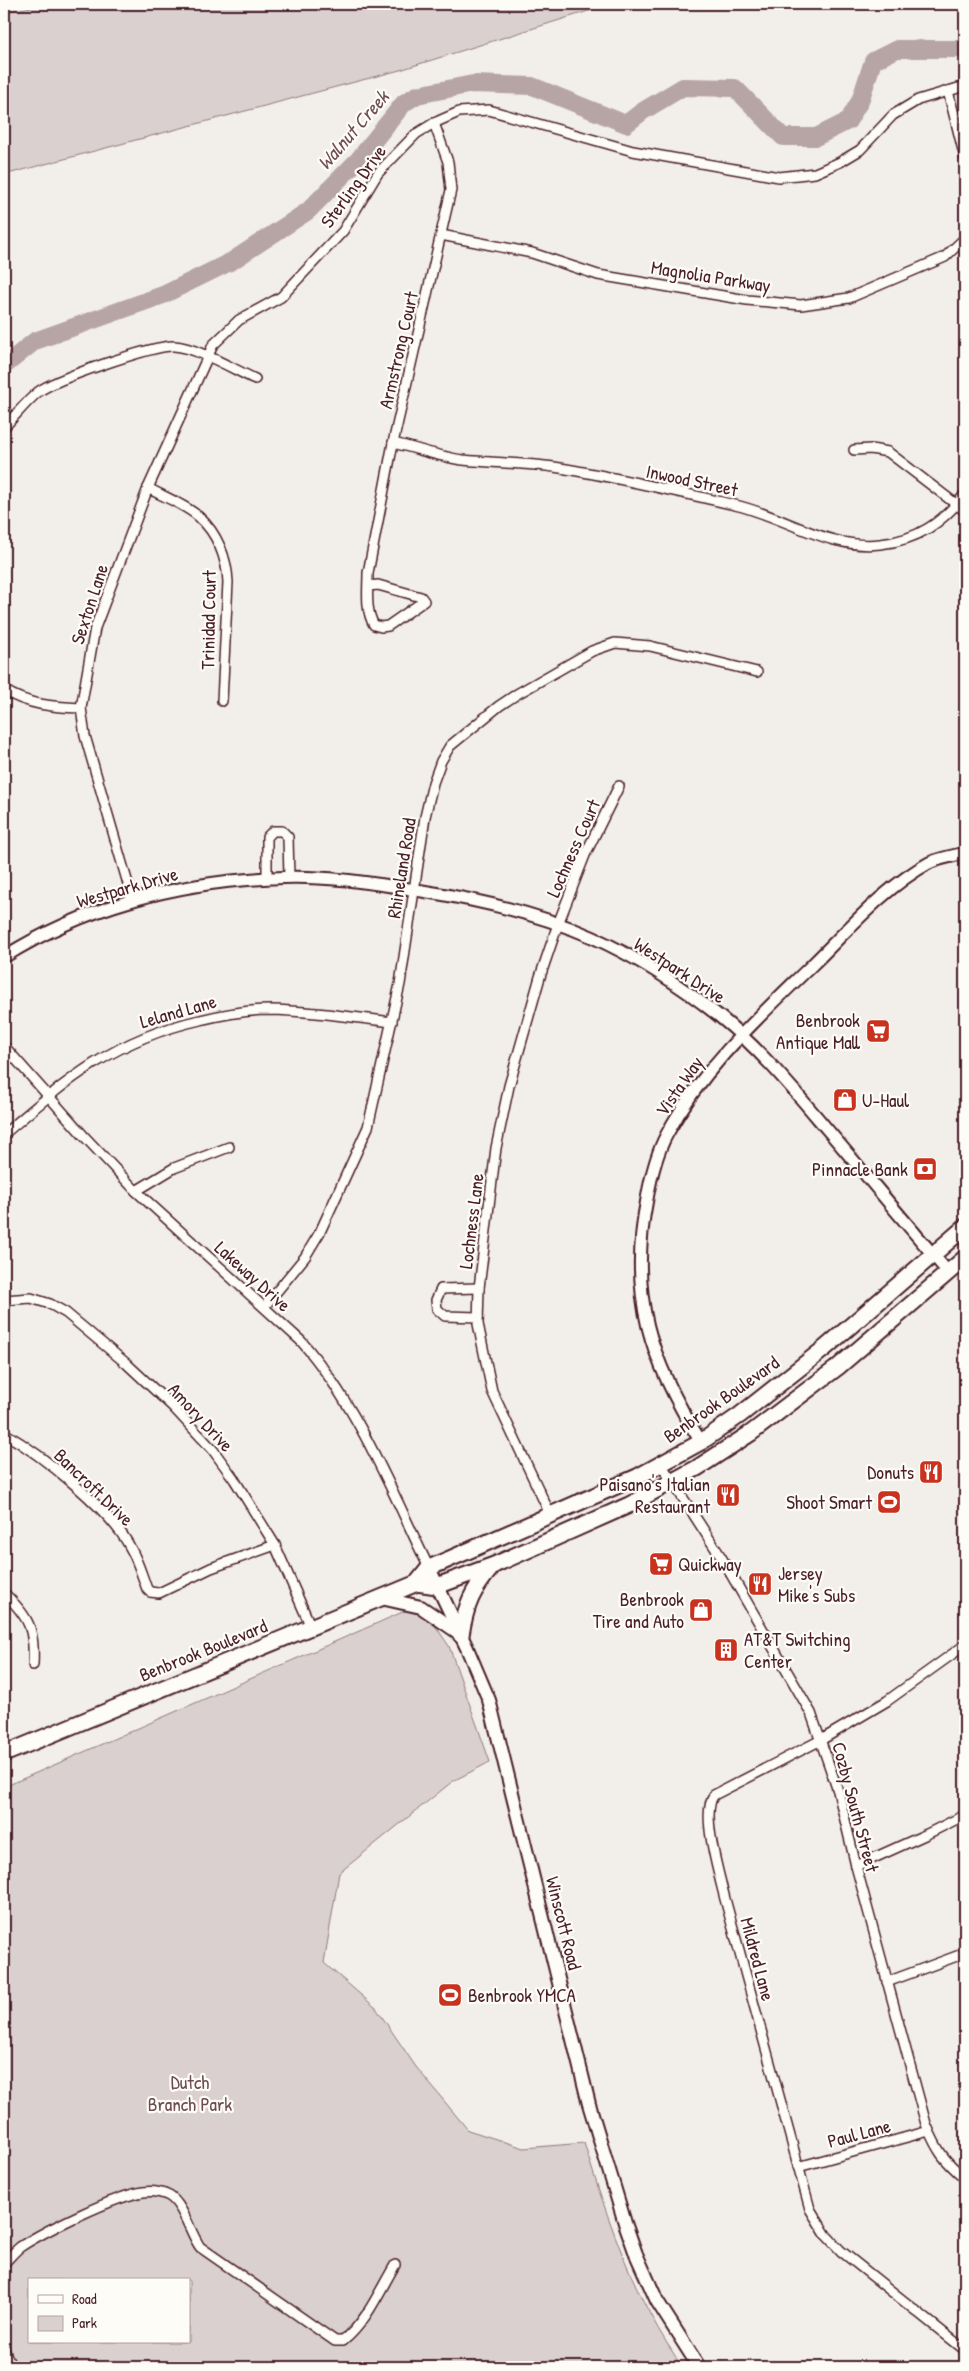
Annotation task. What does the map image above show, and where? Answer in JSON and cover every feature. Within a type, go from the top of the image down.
[{"type":"highway","name":"Benbrook Boulevard","points":[[4,1754],[417,1583],[429,1568],[551,1516],[661,1464],[701,1442],[740,1415],[824,1348],[965,1227]]},
{"type":"highway","points":[[417,1583],[438,1586],[494,1565],[629,1505],[710,1460],[774,1417],[838,1367],[965,1258]]},
{"type":"highway","points":[[461,1635],[464,1616],[472,1593],[494,1565]]},
{"type":"main road","name":"Winscott Road","points":[[429,1568],[489,1700],[589,2104],[636,2254],[657,2301],[699,2367]]},
{"type":"main road","points":[[380,1598],[420,1607],[461,1635]]},
{"type":"street","name":"Sterling Drive","points":[[207,358],[213,345],[239,320],[280,297],[343,231],[378,173],[416,134],[434,123],[459,112],[489,110],[632,151],[779,177],[815,173],[840,162],[860,150],[893,115],[918,100],[965,86]]},
{"type":"street","points":[[948,91],[965,158]]},
{"type":"street","name":"Armstrong Court","points":[[368,586],[378,585],[421,597],[424,601],[388,626],[374,625],[368,616],[368,586],[368,573],[393,443],[451,190],[448,162],[434,123]]},
{"type":"street","name":"Magnolia Parkway","points":[[442,234],[532,253],[598,275],[747,300],[801,305],[849,298],[945,257],[965,238]]},
{"type":"street","points":[[4,427],[39,391],[78,374],[155,348],[175,346],[194,351],[255,379]]},
{"type":"street","name":"Sexton Lane","points":[[133,901],[85,736],[81,708],[95,628],[148,488],[207,358]]},
{"type":"street","name":"Inwood Street","points":[[393,443],[462,460],[494,460],[556,468],[737,506],[776,518],[831,539],[856,545],[881,544],[914,537],[947,516],[965,494]]},
{"type":"street","points":[[854,450],[871,449],[888,452],[965,511]]},
{"type":"street","name":"Trinidad Court","points":[[148,488],[198,516],[223,551],[228,582],[222,701]]},
{"type":"street","name":"Rhineland Road","points":[[264,1307],[305,1257],[320,1232],[368,1127],[392,1022],[415,890],[425,817],[433,783],[441,761],[450,746],[498,706],[592,651],[615,643],[650,646],[757,672]]},
{"type":"street","points":[[4,690],[17,699],[50,707],[81,708]]},
{"type":"street","name":"Lochness Court","points":[[558,924],[585,855],[618,786]]},
{"type":"street","points":[[267,878],[267,837],[274,831],[282,831],[288,837],[289,878]]},
{"type":"street","name":"Vista Way","points":[[701,1442],[669,1384],[651,1342],[641,1295],[641,1239],[652,1172],[667,1134],[696,1088],[740,1034],[889,891],[929,863],[965,853]]},
{"type":"street","name":"Westpark Drive","points":[[4,957],[36,936],[94,912],[210,883],[267,878],[346,880],[456,896],[558,924],[593,938],[651,968],[703,1004],[740,1034],[778,1071],[948,1272]]},
{"type":"street","name":"Lochness Lane","points":[[551,1516],[492,1391],[484,1359],[478,1317],[479,1288],[496,1148],[509,1086],[540,977],[558,924]]},
{"type":"street","name":"Leland Lane","points":[[4,1134],[48,1096],[88,1066],[126,1044],[167,1027],[218,1016],[270,1010],[392,1022]]},
{"type":"street","name":"Lakeway Drive","points":[[4,1046],[136,1191],[301,1341],[328,1373],[394,1495],[429,1568]]},
{"type":"street","points":[[136,1191],[174,1168],[229,1148]]},
{"type":"street","points":[[478,1317],[445,1316],[437,1309],[436,1300],[441,1289],[479,1288]]},
{"type":"street","name":"Amory Drive","points":[[4,1300],[30,1298],[50,1304],[66,1313],[127,1364],[172,1406],[213,1450],[234,1479],[275,1545],[311,1627]]},
{"type":"street","name":"Bancroft Drive","points":[[4,1433],[26,1446],[56,1469],[98,1507],[128,1543],[150,1592],[159,1593],[211,1568],[275,1545]]},
{"type":"street","name":"Cozby South Street","points":[[661,1464],[721,1557],[811,1713],[838,1791],[887,1982],[929,2131],[947,2164],[965,2178]]},
{"type":"street","points":[[4,1593],[30,1623],[34,1646],[33,1664]]},
{"type":"street","name":"Mildred Lane","points":[[965,1645],[887,1701],[821,1740],[714,1795],[709,1803],[715,1860],[810,2210],[826,2235],[841,2251],[965,2350]]},
{"type":"street","points":[[856,1866],[928,1834],[965,1815]]},
{"type":"street","points":[[887,1982],[965,1954]]},
{"type":"street","name":"Paul Lane","points":[[798,2166],[929,2131]]},
{"type":"street","points":[[4,2263],[28,2242],[93,2210],[135,2194],[144,2192],[161,2193],[176,2201],[192,2236],[200,2248],[335,2341],[343,2341],[348,2336],[373,2302],[395,2265]]},
{"type":"street","points":[[4,2350],[11,2367]]},
{"type":"green space","points":[[48,4],[611,4],[400,70],[4,175],[4,12]]},
{"type":"green space","name":"Dutch Branch Park","points":[[414,1607],[430,1618],[449,1646],[490,1762],[453,1781],[339,1873],[324,1963],[376,2008],[416,2067],[468,2130],[524,2148],[584,2143],[624,2260],[651,2315],[683,2367],[4,2367],[4,1787]]},
{"type":"waterway","name":"Walnut Creek","points":[[4,366],[35,341],[163,295],[232,261],[308,211],[359,159],[404,103],[417,95],[473,84],[532,86],[626,124],[643,111],[683,87],[735,88],[783,137],[816,137],[848,121],[860,101],[873,61],[897,49],[965,49]]},
{"type":"place","name":"Benbrook Antique Mall","points":[[878,1031]]},
{"type":"place","name":"U-Haul","points":[[845,1100]]},
{"type":"place","name":"Pinnacle Bank","points":[[925,1169]]},
{"type":"place","name":"Donuts","points":[[931,1472]]},
{"type":"place","name":"Paisano's Italian Restaurant","points":[[728,1495]]},
{"type":"place","name":"Shoot Smart","points":[[889,1502]]},
{"type":"place","name":"Quickway","points":[[661,1564]]},
{"type":"place","name":"Jersey Mike's Subs","points":[[760,1584]]},
{"type":"place","name":"Benbrook Tire and Auto","points":[[701,1610]]},
{"type":"place","name":"AT&T Switching Center","points":[[726,1650]]},
{"type":"place","name":"Benbrook YMCA","points":[[450,1995]]}]
